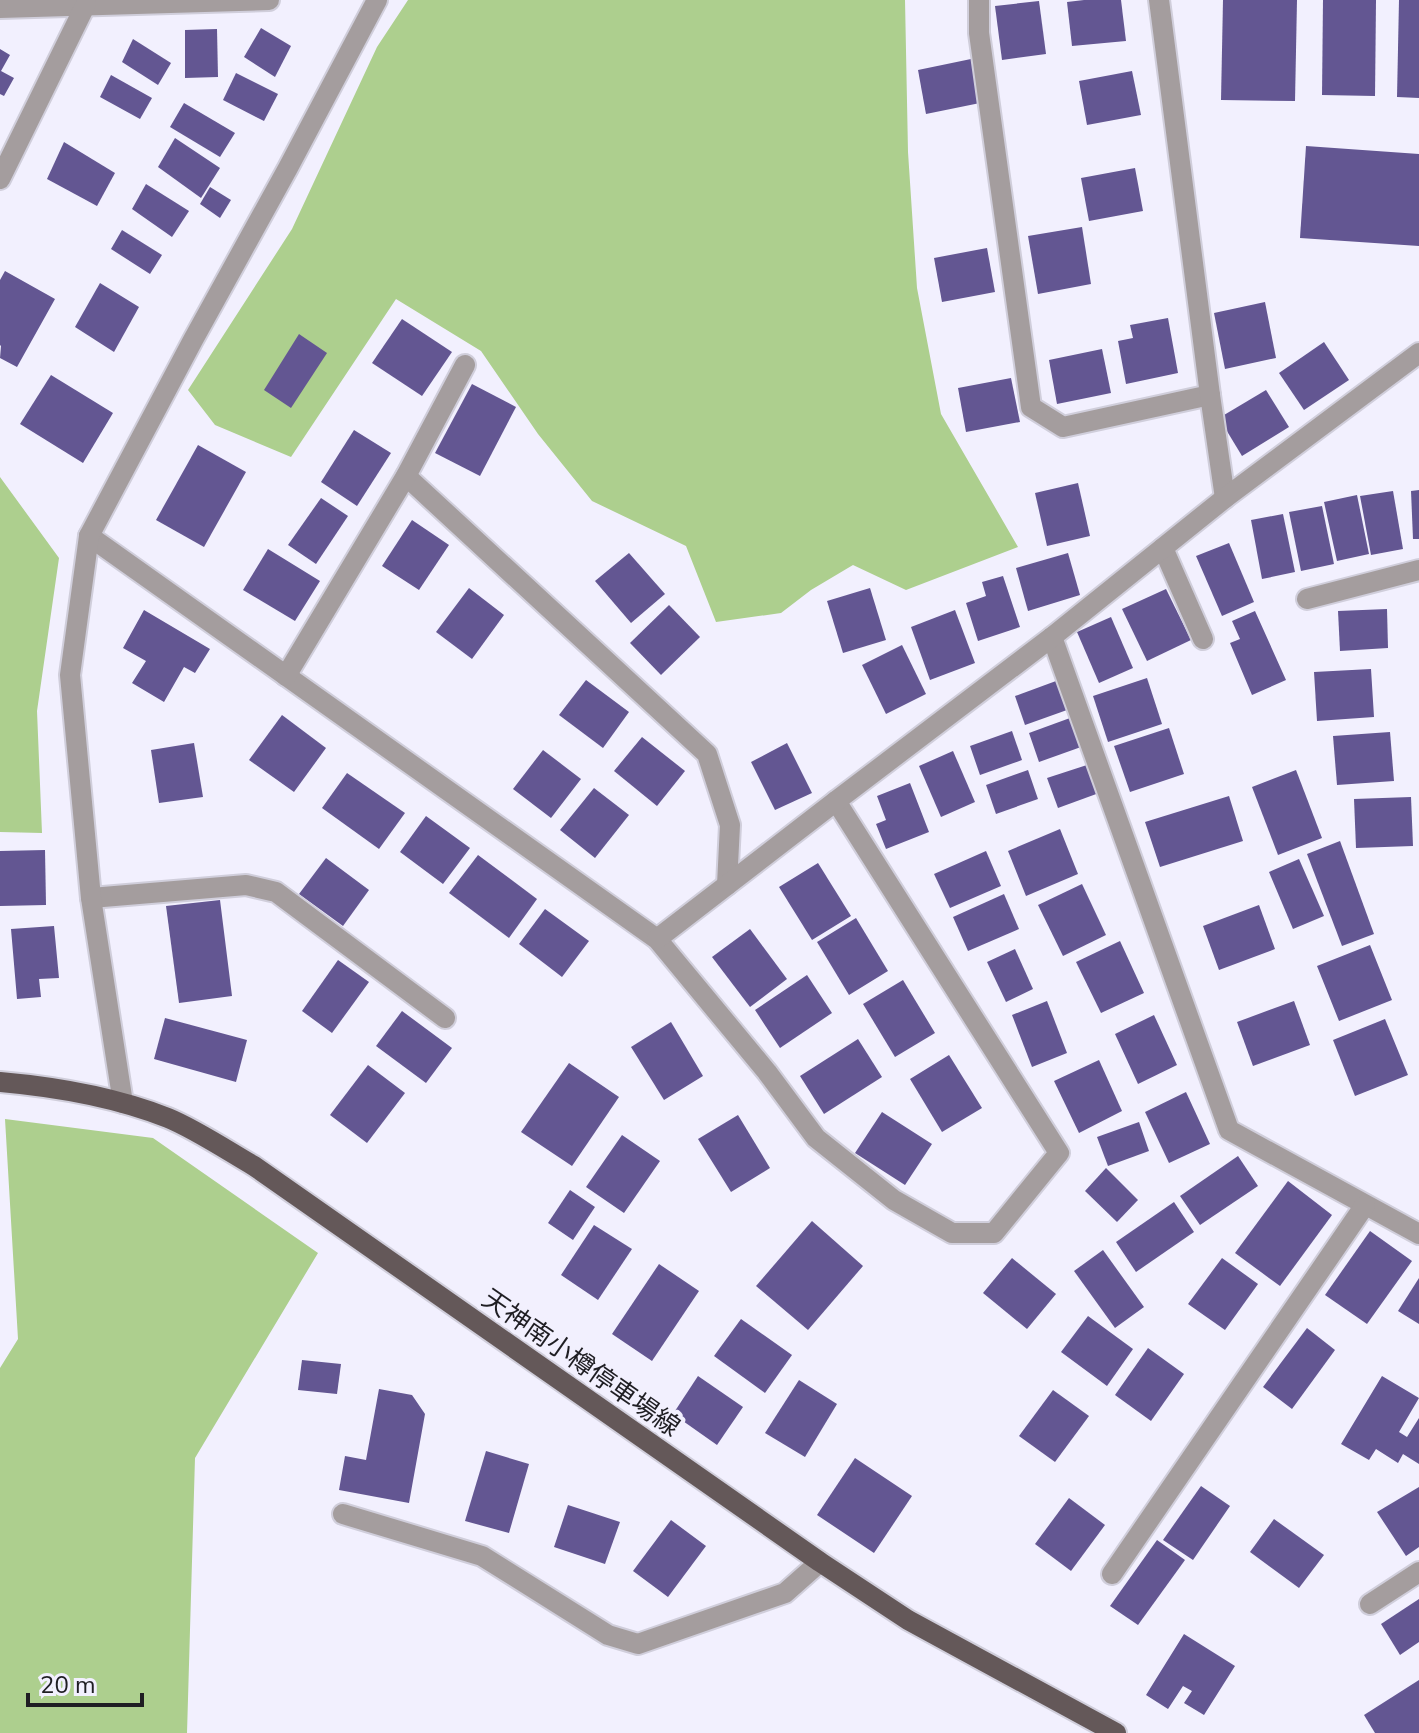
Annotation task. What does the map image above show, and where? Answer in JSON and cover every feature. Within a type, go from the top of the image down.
[{"type":"main road","name":"天神南小樽停車場線","points":[[0,1082],[39,1085],[123,1103],[171,1119],[254,1166],[820,1562],[908,1620],[1116,1733]]},
{"type":"street","points":[[0,8],[269,0]]},
{"type":"street","points":[[123,1103],[91,898],[70,675],[89,536],[377,0]]},
{"type":"street","points":[[979,0],[979,33],[1031,407],[1063,427],[1210,395]]},
{"type":"street","points":[[1159,0],[1225,498]]},
{"type":"street","points":[[0,179],[86,4]]},
{"type":"street","points":[[657,939],[1052,637],[1225,498],[1419,353]]},
{"type":"street","points":[[286,676],[406,476],[465,365]]},
{"type":"street","points":[[406,476],[707,754],[730,825],[727,885]]},
{"type":"street","points":[[89,536],[657,939],[767,1072],[816,1138],[894,1200],[952,1233],[994,1233],[1059,1153],[836,801]]},
{"type":"street","points":[[1163,548],[1203,639]]},
{"type":"street","points":[[1307,599],[1419,570]]},
{"type":"street","points":[[1052,637],[1229,1130],[1419,1234]]},
{"type":"street","points":[[91,898],[246,885],[276,892],[445,1018]]},
{"type":"street","points":[[1112,1574],[1365,1205]]},
{"type":"street","points":[[343,1514],[482,1556],[608,1635],[638,1644],[785,1593],[820,1562]]},
{"type":"street","points":[[1370,1604],[1419,1572]]},
{"type":"green space","points":[[408,0],[905,0],[908,152],[917,288],[941,414],[1018,547],[906,590],[853,565],[811,590],[781,613],[716,622],[686,546],[592,501],[538,434],[481,351],[396,299],[291,457],[215,425],[188,390],[292,229],[377,47]]},
{"type":"green space","points":[[0,477],[59,558],[37,711],[42,833],[0,832]]},
{"type":"green space","points":[[5,1119],[153,1138],[318,1253],[195,1458],[187,1733],[0,1733],[0,1368],[18,1339]]},
{"type":"building","points":[[1121,0],[1126,41],[1072,46],[1067,2]]},
{"type":"building","points":[[1223,0],[1297,0],[1295,101],[1221,100]]},
{"type":"building","points":[[1323,0],[1376,0],[1375,96],[1322,95]]},
{"type":"building","points":[[1399,0],[1419,0],[1419,98],[1397,97]]},
{"type":"building","points":[[1039,1],[1046,54],[1002,60],[995,6]]},
{"type":"building","points":[[261,28],[291,46],[275,77],[244,57]]},
{"type":"building","points":[[217,29],[218,77],[185,78],[185,30]]},
{"type":"building","points":[[133,39],[171,63],[158,85],[122,62]]},
{"type":"building","points":[[0,49],[10,55],[1,71],[14,78],[4,96],[0,94]]},
{"type":"building","points":[[971,59],[980,103],[926,114],[918,70]]},
{"type":"building","points":[[1132,71],[1141,115],[1087,125],[1079,81]]},
{"type":"building","points":[[236,73],[278,94],[264,121],[223,100]]},
{"type":"building","points":[[111,75],[152,98],[140,119],[100,97]]},
{"type":"building","points":[[184,103],[235,133],[220,157],[170,127]]},
{"type":"building","points":[[175,138],[220,168],[201,198],[158,167]]},
{"type":"building","points":[[64,142],[115,173],[97,206],[47,179]]},
{"type":"building","points":[[1306,146],[1419,154],[1419,246],[1300,238]]},
{"type":"building","points":[[1135,168],[1143,211],[1089,221],[1081,178]]},
{"type":"building","points":[[146,184],[189,211],[172,237],[132,209]]},
{"type":"building","points":[[210,187],[231,200],[220,218],[200,204]]},
{"type":"building","points":[[1082,227],[1091,284],[1038,294],[1028,236]]},
{"type":"building","points":[[122,230],[162,255],[150,274],[111,249]]},
{"type":"building","points":[[987,248],[995,292],[942,302],[934,258]]},
{"type":"building","points":[[5,271],[55,299],[17,367],[0,358],[0,280]]},
{"type":"building","points":[[100,283],[139,307],[114,352],[75,327]]},
{"type":"building","points":[[1265,302],[1276,358],[1225,369],[1214,313]]},
{"type":"building","points":[[1168,318],[1178,373],[1126,384],[1118,341],[1133,338],[1130,325]]},
{"type":"building","points":[[402,319],[452,352],[422,396],[372,363]]},
{"type":"building","points":[[299,334],[327,353],[291,408],[264,390]]},
{"type":"building","points":[[1324,342],[1349,380],[1304,410],[1279,373]]},
{"type":"building","points":[[1102,349],[1111,393],[1057,404],[1049,360]]},
{"type":"building","points":[[51,375],[113,413],[83,463],[20,424]]},
{"type":"building","points":[[1011,378],[1020,422],[966,432],[958,388]]},
{"type":"building","points":[[472,384],[516,407],[480,476],[435,453]]},
{"type":"building","points":[[1266,390],[1289,427],[1242,456],[1219,418]]},
{"type":"building","points":[[354,430],[391,453],[357,506],[321,482]]},
{"type":"building","points":[[198,445],[246,472],[204,547],[156,520]]},
{"type":"building","points":[[1078,483],[1090,536],[1047,546],[1035,493]]},
{"type":"building","points":[[1419,490],[1419,539],[1413,539],[1411,491]]},
{"type":"building","points":[[1393,491],[1403,549],[1371,555],[1360,496]]},
{"type":"building","points":[[1357,495],[1369,554],[1337,561],[1324,502]]},
{"type":"building","points":[[321,498],[348,516],[316,564],[288,545]]},
{"type":"building","points":[[1322,506],[1334,564],[1301,571],[1289,512]]},
{"type":"building","points":[[1283,514],[1295,572],[1262,579],[1251,520]]},
{"type":"building","points":[[412,520],[449,545],[419,590],[382,566]]},
{"type":"building","points":[[1229,543],[1254,602],[1222,616],[1196,556]]},
{"type":"building","points":[[268,549],[320,581],[295,621],[243,590]]},
{"type":"building","points":[[629,553],[665,594],[631,623],[595,581]]},
{"type":"building","points":[[1068,553],[1080,595],[1028,611],[1016,568]]},
{"type":"building","points":[[1003,576],[1020,627],[978,641],[966,603],[986,596],[982,582]]},
{"type":"building","points":[[469,588],[504,615],[472,659],[436,632]]},
{"type":"building","points":[[870,588],[886,640],[843,653],[827,601]]},
{"type":"building","points":[[1166,589],[1191,640],[1147,661],[1122,609]]},
{"type":"building","points":[[669,605],[700,637],[661,675],[630,643]]},
{"type":"building","points":[[1387,609],[1388,648],[1340,651],[1338,611]]},
{"type":"building","points":[[144,610],[210,649],[195,673],[184,667],[164,702],[132,683],[146,661],[123,648]]},
{"type":"building","points":[[955,610],[975,663],[930,680],[911,627]]},
{"type":"building","points":[[1255,611],[1286,680],[1252,695],[1230,643],[1240,639],[1232,621]]},
{"type":"building","points":[[1111,617],[1133,668],[1099,683],[1077,632]]},
{"type":"building","points":[[902,645],[926,694],[886,714],[862,665]]},
{"type":"building","points":[[1371,669],[1374,717],[1317,721],[1314,672]]},
{"type":"building","points":[[1147,678],[1162,724],[1108,742],[1093,696]]},
{"type":"building","points":[[586,680],[629,712],[603,748],[559,715]]},
{"type":"building","points":[[1056,681],[1067,710],[1025,725],[1015,696]]},
{"type":"building","points":[[282,715],[326,748],[294,792],[249,760]]},
{"type":"building","points":[[1070,718],[1081,747],[1039,762],[1029,733]]},
{"type":"building","points":[[1169,728],[1184,774],[1130,792],[1114,746]]},
{"type":"building","points":[[1012,731],[1022,760],[980,775],[970,746]]},
{"type":"building","points":[[1390,732],[1394,781],[1337,785],[1333,736]]},
{"type":"building","points":[[642,737],[685,771],[657,806],[614,771]]},
{"type":"building","points":[[194,743],[203,797],[159,803],[151,750]]},
{"type":"building","points":[[787,743],[812,793],[775,810],[751,762]]},
{"type":"building","points":[[543,750],[581,779],[551,818],[513,789]]},
{"type":"building","points":[[953,751],[975,802],[941,817],[919,766]]},
{"type":"building","points":[[1090,764],[1099,793],[1058,808],[1047,778]]},
{"type":"building","points":[[1028,770],[1038,799],[996,814],[986,785]]},
{"type":"building","points":[[1296,770],[1322,838],[1278,855],[1252,787]]},
{"type":"building","points":[[347,773],[405,813],[379,849],[322,808]]},
{"type":"building","points":[[910,783],[929,832],[886,849],[876,824],[886,820],[877,796]]},
{"type":"building","points":[[594,788],[629,815],[595,858],[560,830]]},
{"type":"building","points":[[1229,796],[1243,841],[1160,867],[1145,822]]},
{"type":"building","points":[[1411,797],[1413,846],[1356,848],[1354,799]]},
{"type":"building","points":[[426,816],[470,848],[443,884],[400,852]]},
{"type":"building","points":[[1060,829],[1078,874],[1026,896],[1008,851]]},
{"type":"building","points":[[1340,841],[1374,934],[1342,946],[1307,854]]},
{"type":"building","points":[[45,850],[46,905],[0,906],[0,851]]},
{"type":"building","points":[[986,851],[1001,886],[950,908],[934,874]]},
{"type":"building","points":[[478,855],[537,899],[509,938],[449,893]]},
{"type":"building","points":[[326,858],[369,890],[343,926],[299,894]]},
{"type":"building","points":[[1299,859],[1324,916],[1293,929],[1269,872]]},
{"type":"building","points":[[818,863],[851,916],[812,940],[779,887]]},
{"type":"building","points":[[1082,884],[1106,935],[1063,956],[1038,905]]},
{"type":"building","points":[[1004,894],[1019,929],[968,951],[953,917]]},
{"type":"building","points":[[220,900],[232,996],[179,1003],[166,906]]},
{"type":"building","points":[[1259,905],[1275,949],[1219,970],[1203,926]]},
{"type":"building","points":[[545,909],[589,941],[562,977],[519,944]]},
{"type":"building","points":[[856,918],[888,971],[849,995],[817,942]]},
{"type":"building","points":[[54,926],[59,978],[39,979],[41,997],[17,999],[11,929]]},
{"type":"building","points":[[750,929],[787,979],[750,1007],[712,957]]},
{"type":"building","points":[[1120,941],[1144,993],[1101,1013],[1076,962]]},
{"type":"building","points":[[1370,945],[1392,1000],[1339,1021],[1317,966]]},
{"type":"building","points":[[1015,949],[1033,989],[1006,1002],[987,962]]},
{"type":"building","points":[[338,960],[369,982],[332,1033],[302,1011]]},
{"type":"building","points":[[807,975],[832,1013],[780,1048],[755,1010]]},
{"type":"building","points":[[903,980],[935,1033],[895,1057],[863,1004]]},
{"type":"building","points":[[1047,1001],[1067,1053],[1032,1067],[1012,1015]]},
{"type":"building","points":[[1294,1001],[1310,1045],[1253,1066],[1237,1022]]},
{"type":"building","points":[[402,1011],[452,1048],[426,1083],[376,1046]]},
{"type":"building","points":[[1154,1015],[1177,1065],[1138,1084],[1115,1034]]},
{"type":"building","points":[[165,1018],[247,1040],[236,1082],[154,1059]]},
{"type":"building","points":[[1385,1019],[1408,1075],[1355,1096],[1333,1040]]},
{"type":"building","points":[[671,1022],[703,1076],[664,1100],[631,1047]]},
{"type":"building","points":[[858,1039],[882,1077],[824,1114],[800,1076]]},
{"type":"building","points":[[949,1055],[982,1108],[942,1132],[910,1079]]},
{"type":"building","points":[[1099,1060],[1122,1111],[1079,1133],[1054,1081]]},
{"type":"building","points":[[569,1063],[619,1097],[572,1166],[521,1132]]},
{"type":"building","points":[[368,1065],[405,1093],[367,1143],[330,1115]]},
{"type":"building","points":[[1186,1092],[1210,1144],[1169,1163],[1145,1112]]},
{"type":"building","points":[[882,1112],[932,1144],[905,1185],[855,1153]]},
{"type":"building","points":[[738,1115],[770,1168],[731,1192],[698,1139]]},
{"type":"building","points":[[1139,1122],[1149,1151],[1108,1166],[1097,1137]]},
{"type":"building","points":[[622,1135],[660,1161],[624,1213],[586,1187]]},
{"type":"building","points":[[1238,1156],[1258,1186],[1200,1225],[1180,1196]]},
{"type":"building","points":[[1106,1168],[1138,1200],[1117,1222],[1085,1191]]},
{"type":"building","points":[[1288,1181],[1332,1215],[1280,1286],[1235,1253]]},
{"type":"building","points":[[570,1190],[595,1207],[573,1240],[548,1223]]},
{"type":"building","points":[[1174,1202],[1194,1232],[1136,1272],[1116,1242]]},
{"type":"building","points":[[812,1221],[863,1266],[808,1330],[756,1286]]},
{"type":"building","points":[[594,1225],[632,1249],[598,1300],[561,1275]]},
{"type":"building","points":[[1370,1231],[1412,1261],[1367,1324],[1325,1295]]},
{"type":"building","points":[[1103,1250],[1144,1307],[1115,1328],[1074,1271]]},
{"type":"building","points":[[1012,1258],[1056,1294],[1027,1329],[983,1293]]},
{"type":"building","points":[[1222,1258],[1258,1284],[1225,1330],[1188,1304]]},
{"type":"building","points":[[659,1264],[699,1291],[652,1361],[612,1334]]},
{"type":"building","points":[[1419,1278],[1419,1324],[1398,1311]]},
{"type":"building","points":[[1088,1316],[1133,1349],[1107,1386],[1061,1352]]},
{"type":"building","points":[[741,1319],[792,1355],[765,1393],[714,1356]]},
{"type":"building","points":[[1307,1328],[1335,1350],[1292,1409],[1263,1387]]},
{"type":"building","points":[[1148,1348],[1184,1374],[1151,1421],[1115,1395]]},
{"type":"building","points":[[302,1360],[341,1364],[337,1394],[298,1390]]},
{"type":"building","points":[[698,1376],[743,1407],[717,1445],[673,1414]]},
{"type":"building","points":[[1382,1376],[1419,1398],[1399,1432],[1407,1437],[1419,1418],[1419,1464],[1403,1454],[1398,1463],[1376,1449],[1369,1460],[1341,1444]]},
{"type":"building","points":[[799,1380],[837,1404],[805,1457],[765,1433]]},
{"type":"building","points":[[379,1389],[412,1395],[425,1414],[409,1503],[339,1490],[345,1456],[366,1460]]},
{"type":"building","points":[[1053,1390],[1089,1416],[1055,1462],[1019,1436]]},
{"type":"building","points":[[486,1451],[529,1464],[509,1533],[465,1521]]},
{"type":"building","points":[[855,1458],[912,1496],[874,1553],[817,1515]]},
{"type":"building","points":[[1201,1486],[1230,1506],[1193,1560],[1163,1540]]},
{"type":"building","points":[[1419,1487],[1419,1547],[1406,1556],[1377,1512]]},
{"type":"building","points":[[1069,1498],[1105,1525],[1071,1571],[1035,1544]]},
{"type":"building","points":[[568,1505],[620,1522],[605,1564],[554,1547]]},
{"type":"building","points":[[1274,1519],[1324,1555],[1299,1588],[1250,1552]]},
{"type":"building","points":[[671,1520],[706,1546],[668,1597],[633,1571]]},
{"type":"building","points":[[1157,1540],[1185,1560],[1138,1625],[1110,1606]]},
{"type":"building","points":[[1419,1599],[1419,1642],[1400,1655],[1381,1624]]},
{"type":"building","points":[[1184,1634],[1235,1666],[1204,1715],[1184,1703],[1192,1691],[1183,1686],[1168,1709],[1146,1695]]},
{"type":"building","points":[[1419,1680],[1419,1733],[1375,1733],[1364,1715]]}]
